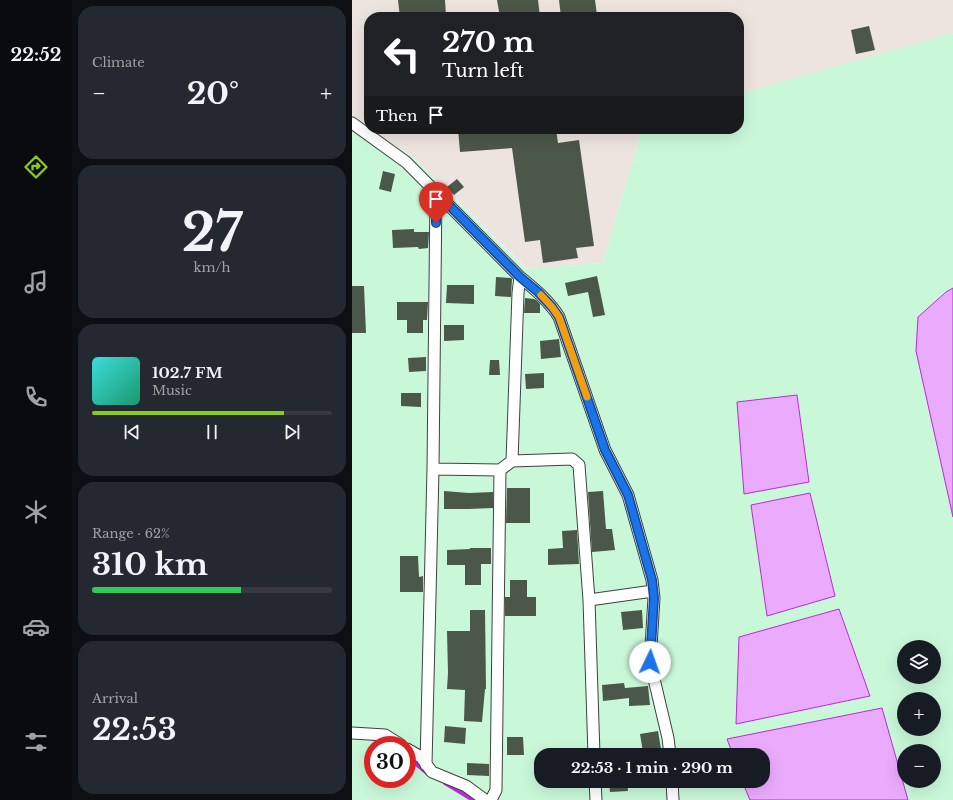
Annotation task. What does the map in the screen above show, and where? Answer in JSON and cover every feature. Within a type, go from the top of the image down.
[{"type":"street","points":[[352,123],[364,132]]},
{"type":"street","points":[[367,134],[406,162],[520,277],[538,292],[559,317],[605,450],[628,495],[652,580],[653,591],[650,662],[669,748]]},
{"type":"street","points":[[426,765],[433,469],[436,192]]},
{"type":"street","points":[[512,461],[518,293],[520,277]]},
{"type":"street","points":[[433,469],[500,470],[512,461],[572,460],[579,465],[589,600],[594,748]]},
{"type":"street","points":[[490,800],[496,790],[500,470]]},
{"type":"street","points":[[589,600],[653,591]]},
{"type":"street","points":[[352,732],[387,736]]},
{"type":"street","points":[[416,754],[421,757],[432,772],[466,786],[485,800]]},
{"type":"street","points":[[595,788],[596,800]]},
{"type":"street","points":[[672,788],[673,800]]},
{"type":"shaded area","points":[[352,0],[953,0],[953,33],[744,93],[744,12],[364,12],[364,127],[352,120]]},
{"type":"shaded area","points":[[375,134],[641,134],[603,263],[527,269],[412,156]]},
{"type":"shaded area","points":[[953,288],[953,517],[916,351],[918,317],[946,292]]},
{"type":"shaded area","points":[[797,395],[809,482],[744,494],[737,402]]},
{"type":"shaded area","points":[[810,493],[835,596],[767,616],[751,505]]},
{"type":"shaded area","points":[[839,609],[870,696],[736,724],[739,637]]},
{"type":"shaded area","points":[[882,708],[897,761],[897,788],[905,788],[908,800],[750,800],[745,788],[770,788],[770,748],[730,748],[727,739]]},
{"type":"green space","points":[[953,33],[953,800],[352,800],[352,120],[364,127],[364,134],[375,134],[412,156],[526,269],[603,263],[641,134],[744,134],[744,93]]},
{"type":"building","points":[[398,0],[445,0],[446,12],[399,12]]},
{"type":"building","points":[[497,0],[538,0],[539,12],[499,12]]},
{"type":"building","points":[[559,0],[595,0],[597,12],[560,12]]},
{"type":"building","points":[[869,26],[875,50],[856,54],[851,30]]},
{"type":"building","points":[[458,134],[557,134],[558,143],[579,140],[594,246],[576,248],[578,258],[543,263],[540,240],[525,242],[512,148],[460,152]]},
{"type":"building","points":[[383,171],[395,174],[391,192],[379,189]]},
{"type":"building","points":[[457,179],[464,187],[454,195],[447,187]]},
{"type":"building","points":[[414,229],[414,232],[429,232],[428,248],[393,248],[392,230]]},
{"type":"building","points":[[597,276],[605,315],[593,317],[588,292],[568,296],[565,283]]},
{"type":"building","points":[[496,277],[512,279],[511,297],[495,296]]},
{"type":"building","points":[[447,285],[474,285],[474,304],[446,303]]},
{"type":"building","points":[[352,286],[364,286],[366,333],[352,333]]},
{"type":"building","points":[[525,298],[534,299],[540,304],[540,313],[524,313]]},
{"type":"building","points":[[397,302],[428,302],[427,320],[423,320],[423,333],[407,333],[407,320],[397,320]]},
{"type":"building","points":[[444,325],[464,325],[464,340],[444,341]]},
{"type":"building","points":[[559,339],[561,357],[541,359],[540,341]]},
{"type":"building","points":[[426,357],[426,371],[409,372],[408,358]]},
{"type":"building","points":[[490,360],[499,360],[500,375],[489,375]]},
{"type":"building","points":[[544,373],[544,388],[526,389],[525,374]]},
{"type":"building","points":[[401,393],[421,393],[421,407],[401,406]]},
{"type":"building","points":[[507,488],[530,488],[530,523],[506,523]]},
{"type":"building","points":[[444,491],[469,493],[493,492],[493,508],[444,509]]},
{"type":"building","points":[[603,491],[606,529],[612,529],[615,550],[592,552],[588,492]]},
{"type":"building","points":[[577,530],[579,564],[548,565],[548,549],[563,548],[562,531]]},
{"type":"building","points":[[491,548],[491,564],[481,564],[481,585],[465,585],[465,565],[447,565],[447,550]]},
{"type":"building","points":[[400,556],[418,556],[419,577],[423,576],[423,592],[400,592]]},
{"type":"building","points":[[510,580],[527,580],[527,597],[536,597],[536,616],[505,616],[505,597],[510,597]]},
{"type":"building","points":[[470,610],[485,610],[486,689],[482,722],[464,721],[465,690],[447,689],[447,631],[470,631]]},
{"type":"building","points":[[642,610],[643,628],[623,630],[621,612]]},
{"type":"building","points":[[624,683],[625,688],[648,686],[650,705],[629,706],[629,698],[603,701],[602,685]]},
{"type":"building","points":[[445,726],[466,728],[465,744],[444,742]]},
{"type":"building","points":[[658,731],[661,748],[642,748],[640,734]]},
{"type":"building","points":[[507,737],[523,737],[524,755],[507,755]]},
{"type":"building","points":[[467,763],[489,764],[489,776],[467,775]]},
{"type":"building","points":[[610,788],[628,788],[628,791],[610,792]]},
{"type":"waterway","points":[[416,764],[428,774]]},
{"type":"waterway","points":[[445,783],[473,800]]},
{"type":"slow traffic","points":[[541,295],[559,317],[587,397]]},
{"type":"route","points":[[436,223],[436,192],[520,277],[538,292],[559,317],[605,450],[628,495],[652,580],[654,598],[650,662]]}]
